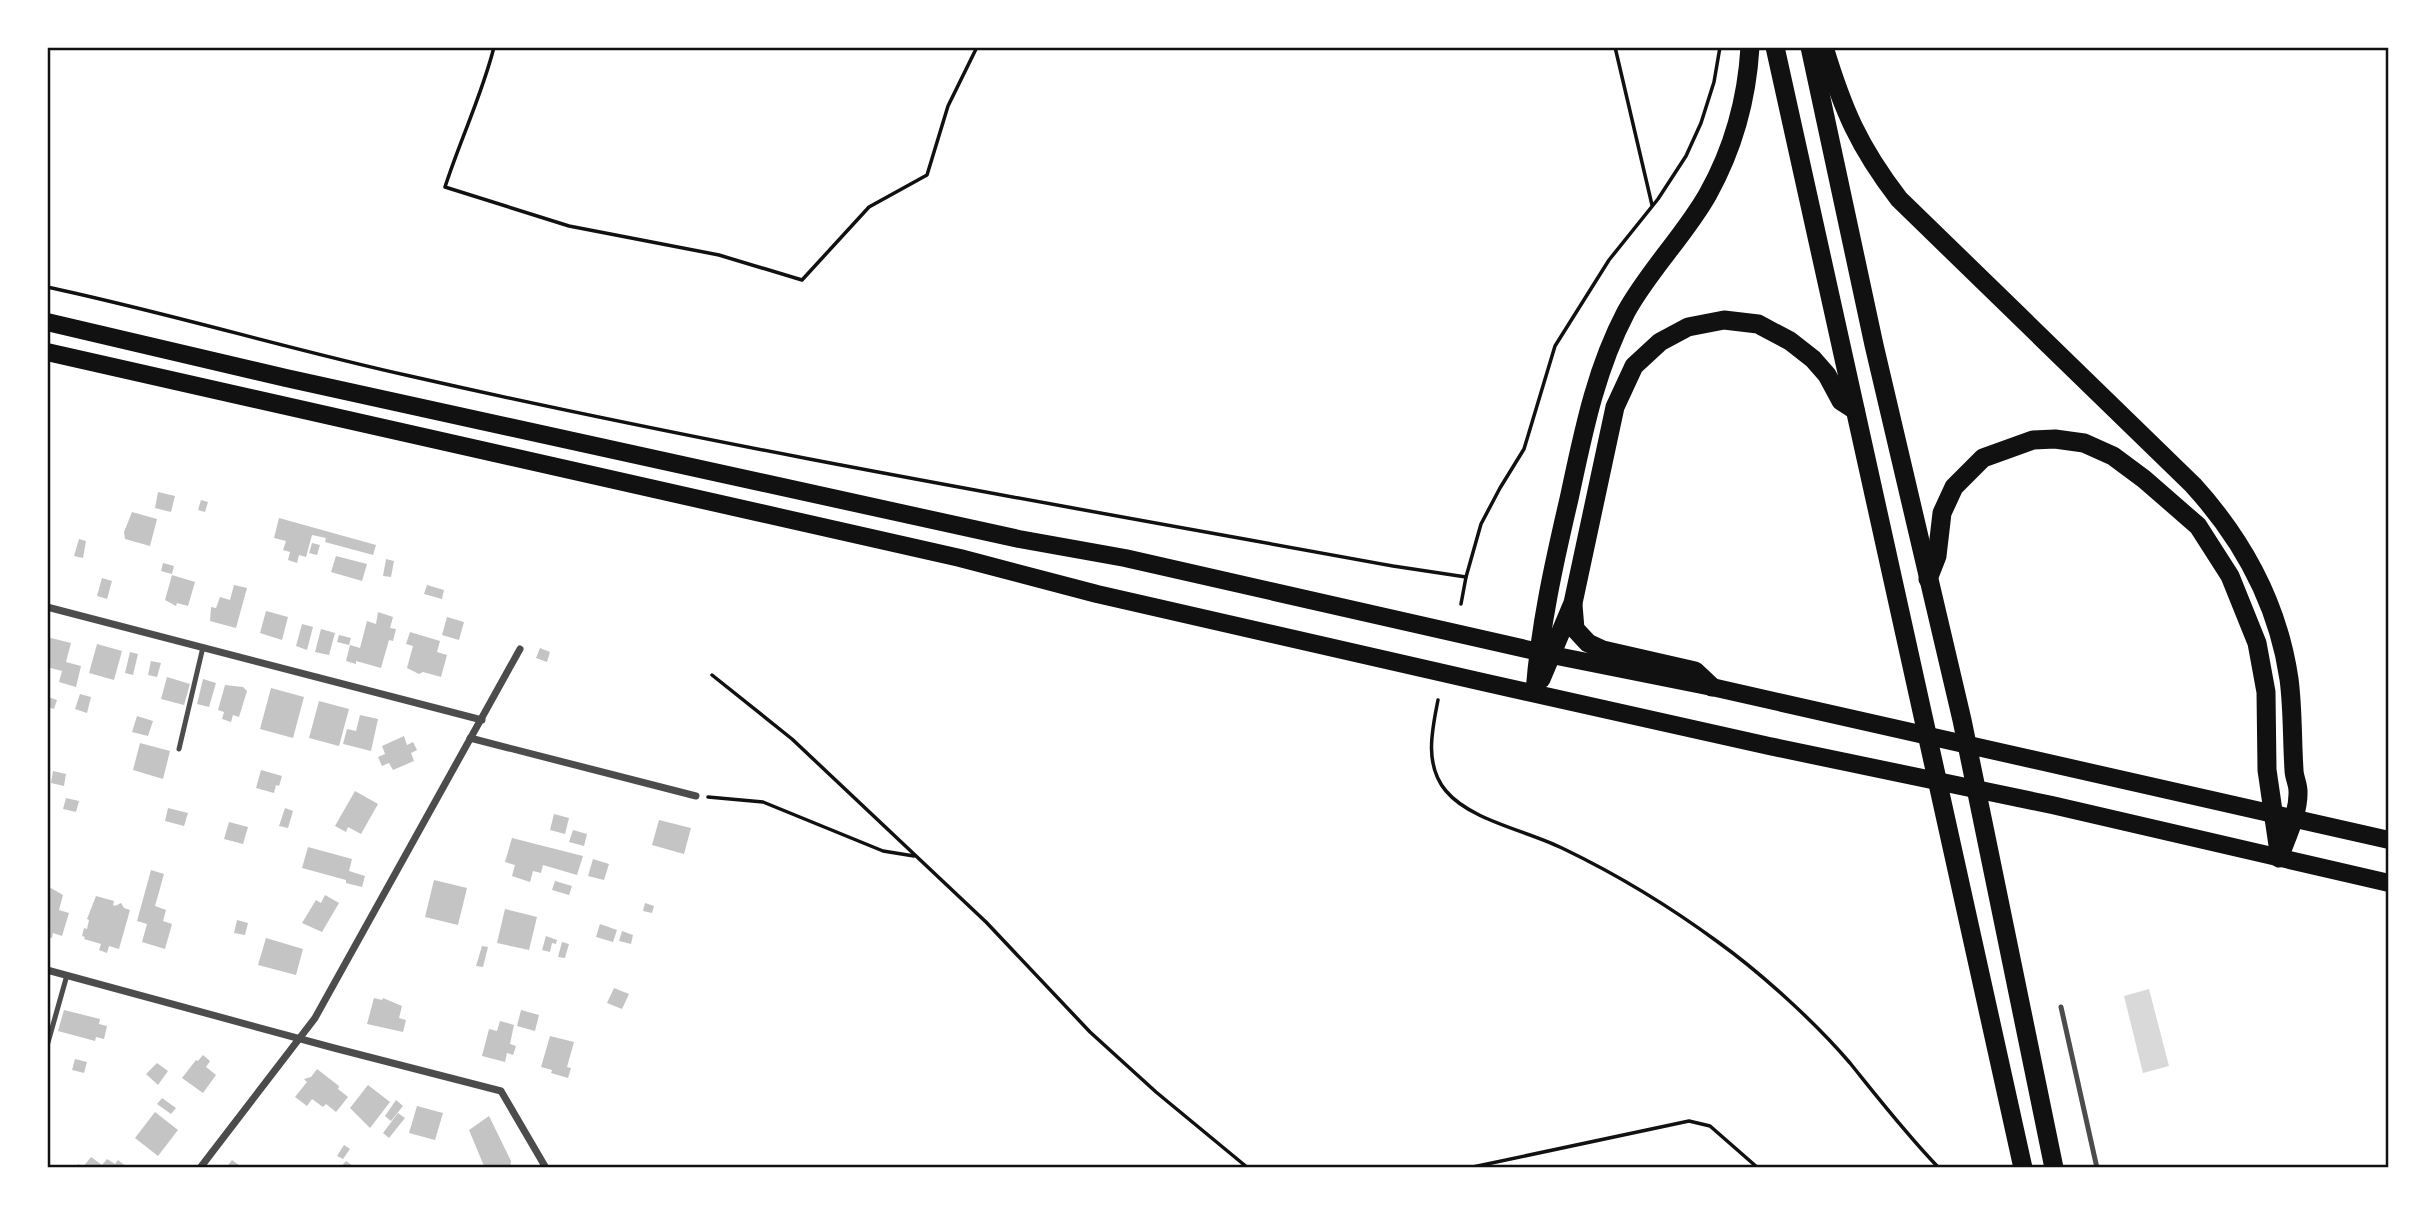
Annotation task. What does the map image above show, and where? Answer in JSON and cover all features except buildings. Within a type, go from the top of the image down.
[{"type":"highway","points":[[1545,654],[1544,608],[1599,371],[1627,310],[1707,196],[1721,169],[1742,108],[1750,47]]},
{"type":"highway","points":[[1775,47],[1925,710],[2023,1168]]},
{"type":"highway","points":[[1810,47],[1874,345],[1964,732],[2054,1168]]},
{"type":"highway","points":[[1824,47],[1851,125],[1864,150],[1899,199],[2193,485],[2232,533],[2253,565],[2268,598],[2285,654],[2291,705],[2294,775],[2298,792],[2283,816]]},
{"type":"highway","points":[[1712,687],[1695,671],[1603,650],[1588,643],[1575,629],[1573,603],[1615,407],[1634,366],[1660,342],[1688,327],[1724,320],[1758,324],[1790,341],[1813,359],[1827,375],[1840,401],[1855,410]]},
{"type":"highway","points":[[1928,579],[1937,556],[1942,513],[1954,487],[1983,458],[2033,440],[2055,439],[2084,443],[2113,456],[2144,478],[2198,526],[2230,576],[2253,632],[2262,665],[2268,730],[2267,770],[2283,816],[2279,858]]},
{"type":"highway","points":[[1535,692],[1545,654],[1573,603]]},
{"type":"main road","points":[[47,322],[286,378],[992,533],[1125,558],[1545,654],[1712,687],[2389,840]]},
{"type":"main road","points":[[47,352],[960,558],[1097,594],[2052,805],[2389,883]]},
{"type":"street","points":[[47,607],[482,720]]},
{"type":"street","points":[[200,1168],[315,1018],[520,649]]},
{"type":"street","points":[[470,738],[696,796]]},
{"type":"street","points":[[47,970],[501,1091],[546,1168]]},
{"type":"lane","points":[[179,749],[203,647]]},
{"type":"lane","points":[[47,1046],[67,975]]},
{"type":"lane","points":[[2061,1007],[2097,1168]]},
{"type":"path","points":[[494,47],[486,79],[460,140],[445,187],[569,226],[719,255],[802,280],[869,206],[927,175],[948,106],[977,47]]},
{"type":"path","points":[[1615,47],[1652,206]]},
{"type":"path","points":[[1461,604],[1481,524],[1524,449],[1555,346],[1609,260],[1652,206],[1686,156],[1701,123],[1714,82],[1720,47]]},
{"type":"path","points":[[47,288],[135,306],[407,376],[782,455],[1466,577]]},
{"type":"path","points":[[712,675],[792,739],[986,922],[1100,1040],[1156,1092],[1248,1168]]},
{"type":"path","points":[[1438,700],[1431,736],[1432,756],[1446,792],[1471,811],[1562,848],[1642,890],[1719,943],[1778,992],[1848,1061],[1907,1135],[1939,1168]]},
{"type":"path","points":[[696,796],[763,802],[883,851],[917,857]]},
{"type":"path","points":[[1468,1168],[1689,1121],[1710,1126],[1758,1168]]},
{"type":"shaded area","points":[[2149,989],[2169,1066],[2143,1073],[2124,996]]}]
